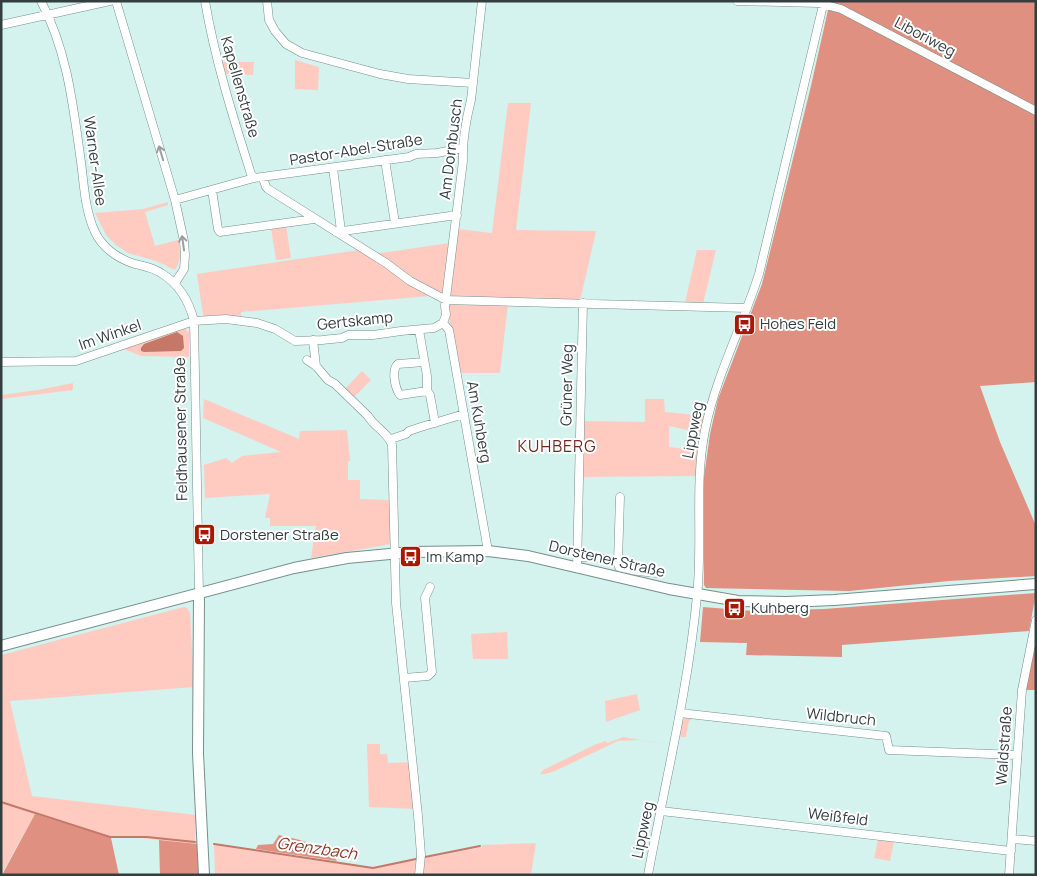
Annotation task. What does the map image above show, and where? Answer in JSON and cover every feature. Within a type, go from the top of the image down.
[{"type":"main road","name":"Dorstener Straße","points":[[1,646],[294,568],[348,558],[395,553],[488,551],[528,556],[578,563],[697,595],[738,601],[786,602],[1036,584]]},
{"type":"main road","name":"Feldhausener Straße","points":[[198,594],[198,753],[204,875]]},
{"type":"street","name":"Warner-Allee","points":[[41,1],[64,57],[88,213],[96,235],[118,257],[160,272],[175,283]]},
{"type":"street","points":[[1,25],[110,1]]},
{"type":"street","points":[[116,1],[175,200],[185,255],[184,269],[175,283]]},
{"type":"street","name":"Kapellenstraße","points":[[205,1],[211,36],[223,83],[251,174],[254,178]]},
{"type":"street","points":[[267,1],[269,20],[275,32],[286,44],[302,53],[408,80],[473,83]]},
{"type":"street","name":"Am Dornbusch","points":[[446,300],[463,161],[462,148],[473,83],[482,1]]},
{"type":"street","name":"Liboriweg","points":[[738,1],[824,3],[852,14],[1036,111]]},
{"type":"street","name":"Lippweg","points":[[648,875],[680,713],[697,595],[699,476],[705,432],[719,377],[759,274],[824,3]]},
{"type":"street","name":"Pastor-Abel-Straße","points":[[175,200],[254,178],[462,148]]},
{"type":"street","points":[[385,160],[395,223]]},
{"type":"street","points":[[333,168],[338,231]]},
{"type":"street","points":[[263,178],[268,189],[314,219],[338,231],[410,281],[446,300],[747,308]]},
{"type":"street","points":[[212,190],[220,232],[314,219]]},
{"type":"street","points":[[338,231],[456,215]]},
{"type":"street","name":"Feldhausener Straße","points":[[175,283],[187,300],[194,321],[198,594]]},
{"type":"street","name":"Am Kuhberg","points":[[446,300],[446,315],[443,323],[449,330],[488,551]]},
{"type":"street","name":"Grüner Weg","points":[[578,563],[583,303]]},
{"type":"street","name":"Im Winkel","points":[[1,362],[76,361],[194,321],[226,319],[257,323],[275,329],[295,344]]},
{"type":"street","name":"Gertskamp","points":[[295,344],[313,340],[436,328],[443,323]]},
{"type":"street","points":[[419,330],[427,391],[430,395],[435,423]]},
{"type":"street","points":[[313,340],[316,366]]},
{"type":"street","points":[[307,360],[316,366],[328,380],[336,384],[392,444],[396,603],[418,816],[421,855],[419,875]]},
{"type":"street","points":[[424,362],[398,364],[394,370],[400,395],[427,391]]},
{"type":"street","points":[[390,440],[409,431],[464,414]]},
{"type":"street","points":[[620,496],[619,567],[637,572],[657,573]]},
{"type":"street","points":[[578,563],[594,557],[618,562]]},
{"type":"street","points":[[404,678],[428,676],[432,672],[425,598],[430,587]]},
{"type":"street","name":"Waldstraße","points":[[1009,875],[1022,690],[1036,620]]},
{"type":"street","name":"Wildbruch","points":[[680,713],[886,736],[889,750],[1017,755]]},
{"type":"street","name":"Weißfeld","points":[[661,811],[1011,851]]},
{"type":"street","points":[[1012,838],[1036,841]]},
{"type":"shaded area","points":[[830,1],[1036,1],[1036,382],[980,386],[1000,442],[1036,526],[1036,576],[949,581],[849,591],[706,588],[704,585],[704,477],[710,434],[718,399],[762,284]]},
{"type":"shaded area","points":[[295,60],[319,67],[318,90],[295,89]]},
{"type":"shaded area","points":[[221,62],[254,62],[253,75],[225,74]]},
{"type":"shaded area","points":[[508,103],[531,103],[516,230],[596,231],[581,297],[577,301],[452,298],[450,295],[458,229],[492,233]]},
{"type":"shaded area","points":[[168,202],[168,205],[145,212],[155,246],[178,240],[180,255],[175,270],[156,261],[128,253],[116,245],[106,235],[95,213],[143,209]]},
{"type":"shaded area","points":[[286,226],[291,258],[276,260],[271,228]]},
{"type":"shaded area","points":[[450,243],[443,293],[438,295],[374,254]]},
{"type":"shaded area","points":[[359,250],[430,296],[241,312],[241,318],[205,317],[203,315],[197,274]]},
{"type":"shaded area","points":[[697,250],[716,250],[703,304],[685,303]]},
{"type":"shaded area","points":[[453,303],[508,304],[500,373],[459,373],[447,307]]},
{"type":"shaded area","points":[[184,328],[189,332],[189,357],[141,356],[121,348]]},
{"type":"shaded area","points":[[177,332],[183,336],[184,348],[181,351],[141,351],[144,344]]},
{"type":"shaded area","points":[[362,371],[371,380],[353,398],[344,390]]},
{"type":"shaded area","points":[[73,383],[73,390],[1,399],[1,395]]},
{"type":"shaded area","points":[[204,399],[299,439],[300,431],[347,430],[350,461],[348,461],[348,480],[360,480],[360,499],[390,500],[391,544],[311,558],[316,526],[270,526],[270,518],[265,518],[270,494],[205,498],[204,465],[226,458],[232,463],[242,456],[281,452],[203,418]]},
{"type":"shaded area","points":[[645,399],[664,399],[665,412],[705,416],[702,433],[669,426],[669,447],[700,451],[697,476],[581,477],[583,421],[645,422]]},
{"type":"shaded area","points":[[1036,593],[1029,631],[842,645],[842,657],[746,655],[747,643],[700,642],[703,607],[753,611],[824,609]]},
{"type":"shaded area","points":[[184,607],[190,613],[194,687],[10,701],[32,796],[196,815],[195,841],[198,841],[198,844],[141,838],[109,838],[35,814],[1,875],[1,655]]},
{"type":"shaded area","points":[[507,632],[508,659],[473,659],[471,634]]},
{"type":"shaded area","points":[[1036,638],[1036,690],[1026,690]]},
{"type":"shaded area","points":[[637,694],[640,710],[606,722],[605,701]]},
{"type":"shaded area","points":[[686,717],[694,718],[689,721],[686,737],[681,737],[680,726]]},
{"type":"shaded area","points":[[623,737],[671,745],[639,740],[618,741],[555,771],[540,774],[543,770],[594,745],[606,741],[607,743]]},
{"type":"shaded area","points":[[367,744],[380,744],[380,754],[387,754],[388,763],[411,762],[415,809],[369,807]]},
{"type":"shaded area","points":[[35,814],[111,838],[119,875],[2,875]]},
{"type":"shaded area","points":[[279,835],[303,841],[326,850],[337,861],[256,849],[258,845],[273,844]]},
{"type":"shaded area","points":[[159,840],[198,844],[199,875],[160,875]]},
{"type":"shaded area","points":[[878,840],[894,842],[890,861],[874,858]]},
{"type":"shaded area","points":[[536,843],[531,875],[422,875],[425,858],[482,847],[482,845]]},
{"type":"shaded area","points":[[214,845],[373,868],[416,860],[415,875],[215,875]]},
{"type":"waterway","name":"Grenzbach","points":[[1,802],[110,837],[147,837],[195,842]]},
{"type":"waterway","name":"Grenzbach","points":[[214,844],[373,868],[416,859]]},
{"type":"waterway","name":"Grenzbach","points":[[425,857],[480,846]]},
{"type":"place","name":"Hohes Feld","points":[[744,324]]},
{"type":"place","name":"Dorstener Straße","points":[[204,535]]},
{"type":"place","name":"Im Kamp","points":[[410,557]]},
{"type":"place","name":"Kuhberg","points":[[735,608]]},
{"type":"district","name":"KUHBERG","points":[[557,446]]}]
